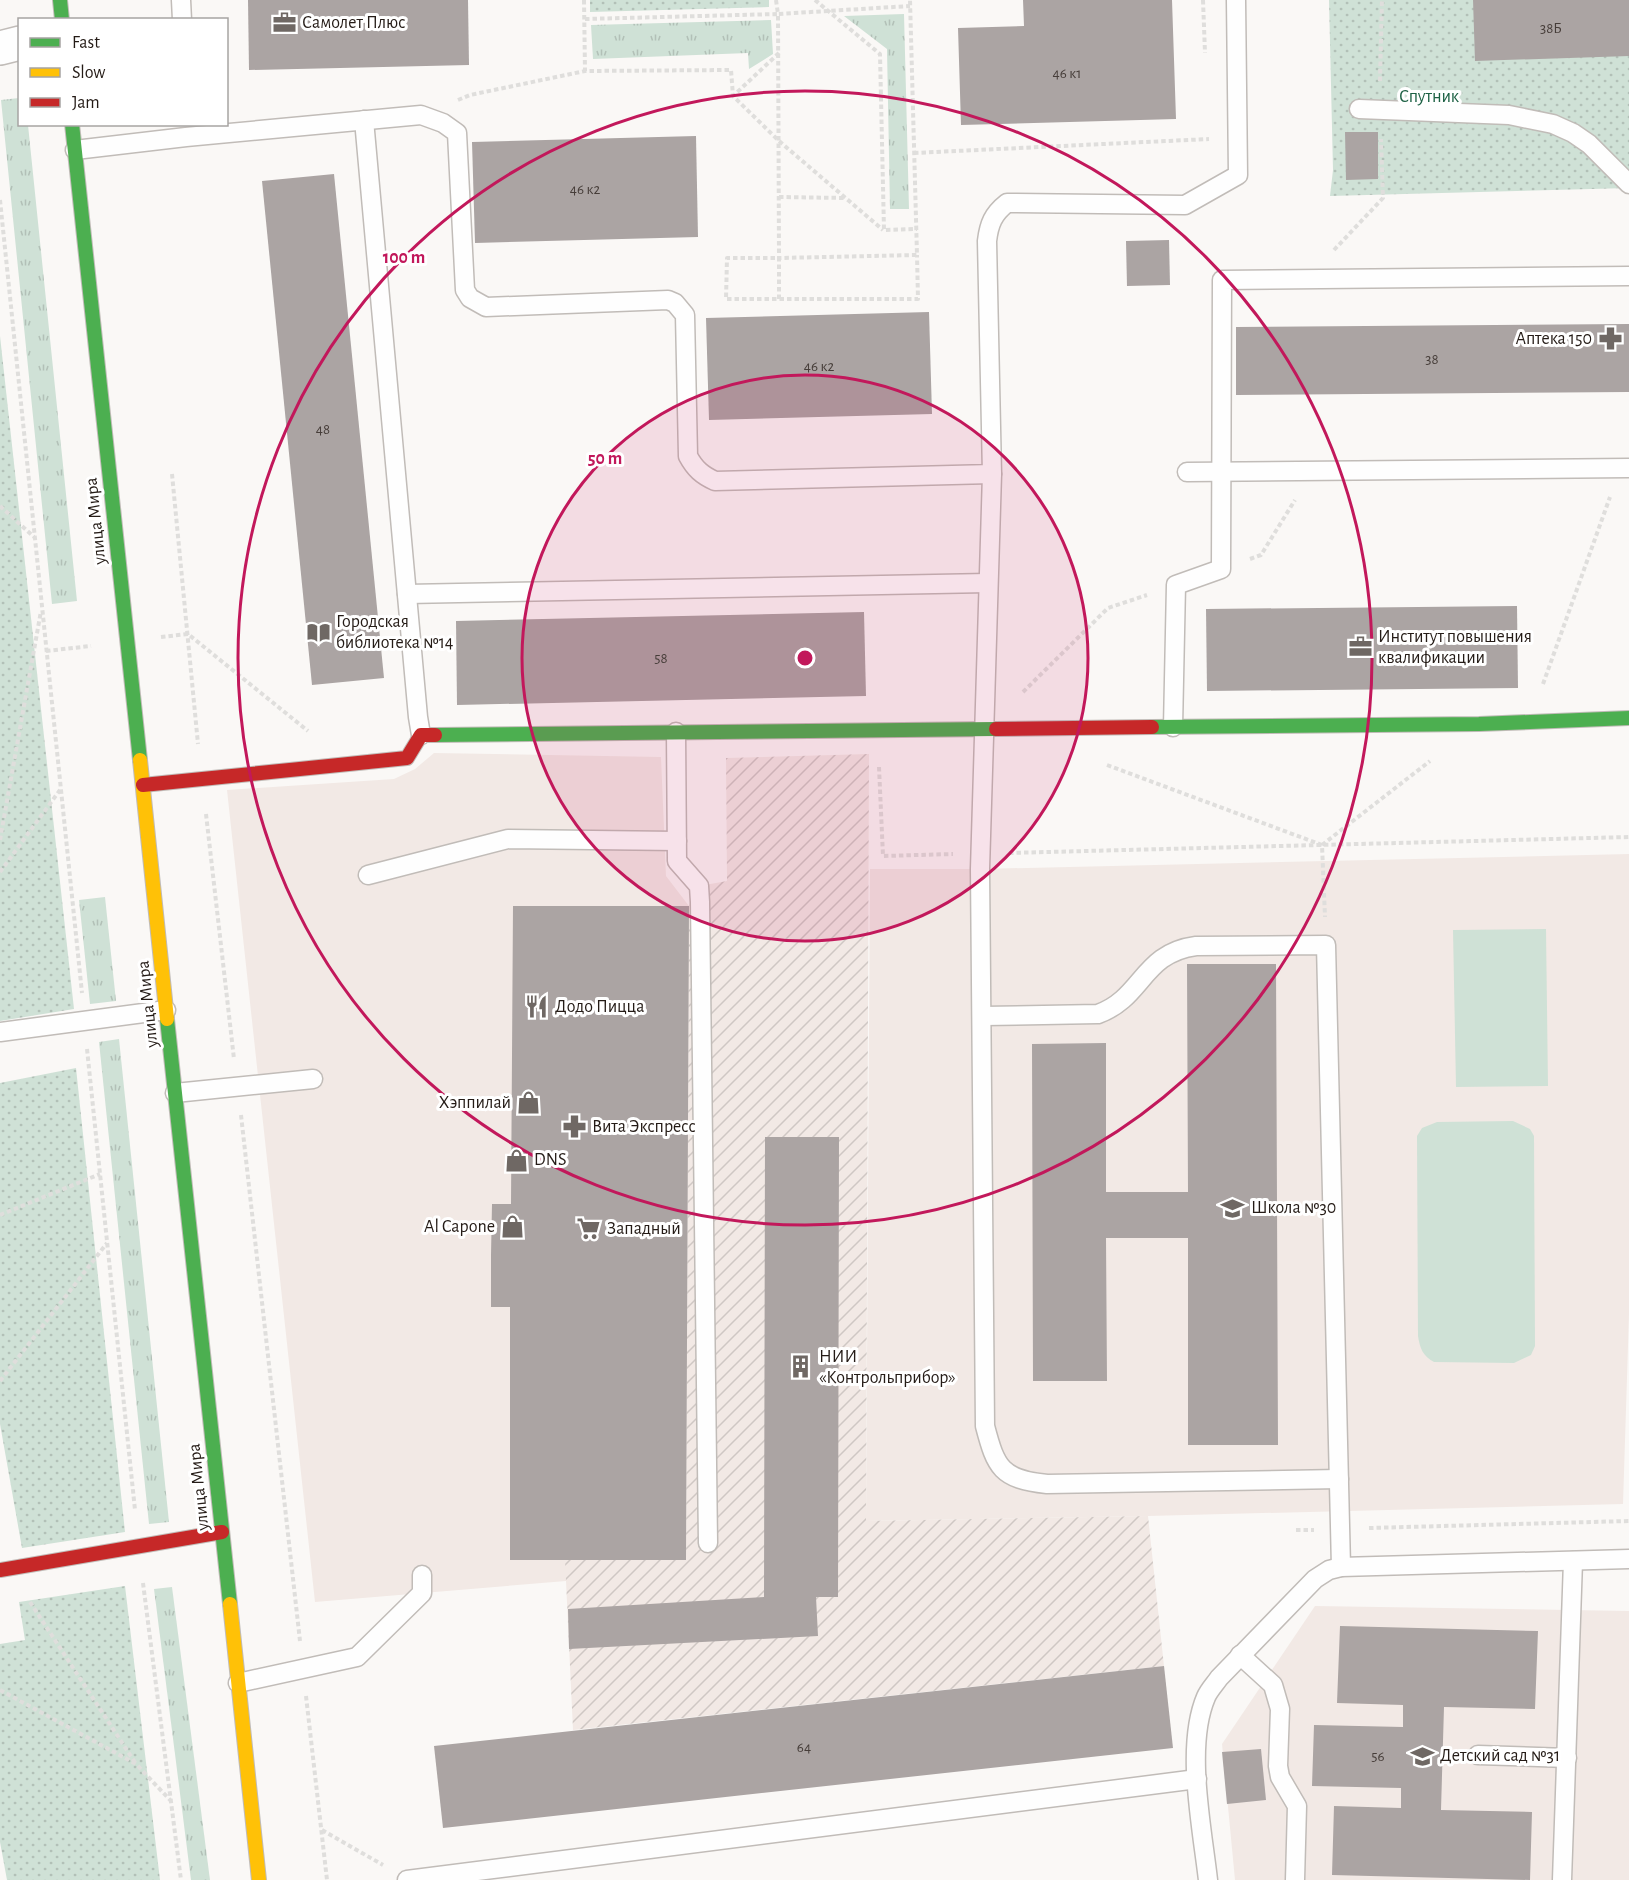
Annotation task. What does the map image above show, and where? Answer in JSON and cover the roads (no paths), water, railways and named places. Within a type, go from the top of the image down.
[{"type":"main road","points":[[60,0],[62,18]]},
{"type":"main road","name":"улица Мира","points":[[72,126],[259,1880]]},
{"type":"main road","points":[[143,785],[406,758],[421,735],[1529,722],[1629,718]]},
{"type":"main road","points":[[4,1569],[222,1532]]},
{"type":"street","points":[[0,48],[18,44]]},
{"type":"lane","points":[[181,0],[182,18]]},
{"type":"lane","points":[[1236,0],[1238,175],[1185,205],[1007,203],[997,211],[989,225],[987,241],[992,474],[981,853],[985,1426],[992,1452],[1004,1472],[1023,1481],[1047,1484],[1339,1479]]},
{"type":"lane","points":[[1359,109],[1509,115],[1553,124],[1589,144],[1629,184]]},
{"type":"lane","points":[[75,150],[185,130],[420,115],[442,123],[457,134],[465,290],[470,298],[486,307],[668,300],[681,309],[685,315],[688,456],[695,468],[704,476],[715,480],[992,474]]},
{"type":"lane","points":[[364,120],[421,735]]},
{"type":"lane","points":[[1173,727],[1176,585],[1221,569],[1222,280],[1629,276]]},
{"type":"lane","points":[[1187,472],[1625,468]]},
{"type":"lane","points":[[407,594],[988,583]]},
{"type":"lane","points":[[676,732],[677,861],[699,886],[700,902],[708,1543]]},
{"type":"lane","points":[[368,875],[508,839],[677,840]]},
{"type":"lane","points":[[982,1016],[1098,1014],[1113,1009],[1151,967],[1165,956],[1181,948],[1326,945],[1341,1567]]},
{"type":"lane","points":[[0,1032],[166,1010]]},
{"type":"lane","points":[[175,1093],[313,1079]]},
{"type":"lane","points":[[1208,1880],[1197,1779],[1199,1720],[1207,1695],[1240,1655],[1315,1579],[1329,1570],[1341,1567],[1629,1559]]},
{"type":"lane","points":[[1562,1880],[1573,1561]]},
{"type":"lane","points":[[238,1683],[357,1657],[422,1593],[422,1575]]},
{"type":"lane","points":[[1240,1655],[1273,1685],[1281,1709],[1278,1766],[1280,1777],[1297,1806],[1295,1880]]},
{"type":"lane","points":[[1478,1755],[1567,1758]]},
{"type":"lane","points":[[408,1880],[1197,1779]]},
{"type":"place","name":"Самолет Плюс","points":[[284,23]]},
{"type":"place","name":"Аптека 150","points":[[1610,339]]},
{"type":"place","name":"Городская библиотека №14","points":[[318,632]]},
{"type":"place","name":"Институт повышения квалификации","points":[[1360,647]]},
{"type":"place","name":"Додо Пицца","points":[[537,1007]]},
{"type":"place","name":"Хэппилай","points":[[529,1103]]},
{"type":"place","name":"Вита Экспресс","points":[[574,1127]]},
{"type":"place","name":"DNS","points":[[516,1160]]},
{"type":"place","name":"Школа №30","points":[[1233,1208]]},
{"type":"place","name":"Al Capone","points":[[513,1227]]},
{"type":"place","name":"Западный","points":[[589,1229]]},
{"type":"place","name":"НИИ «Контрольприбор»","points":[[801,1367]]},
{"type":"place","name":"Детский сад №31","points":[[1422,1756]]},
{"type":"park label","name":"Спутник","points":[[1429,97]]}]
